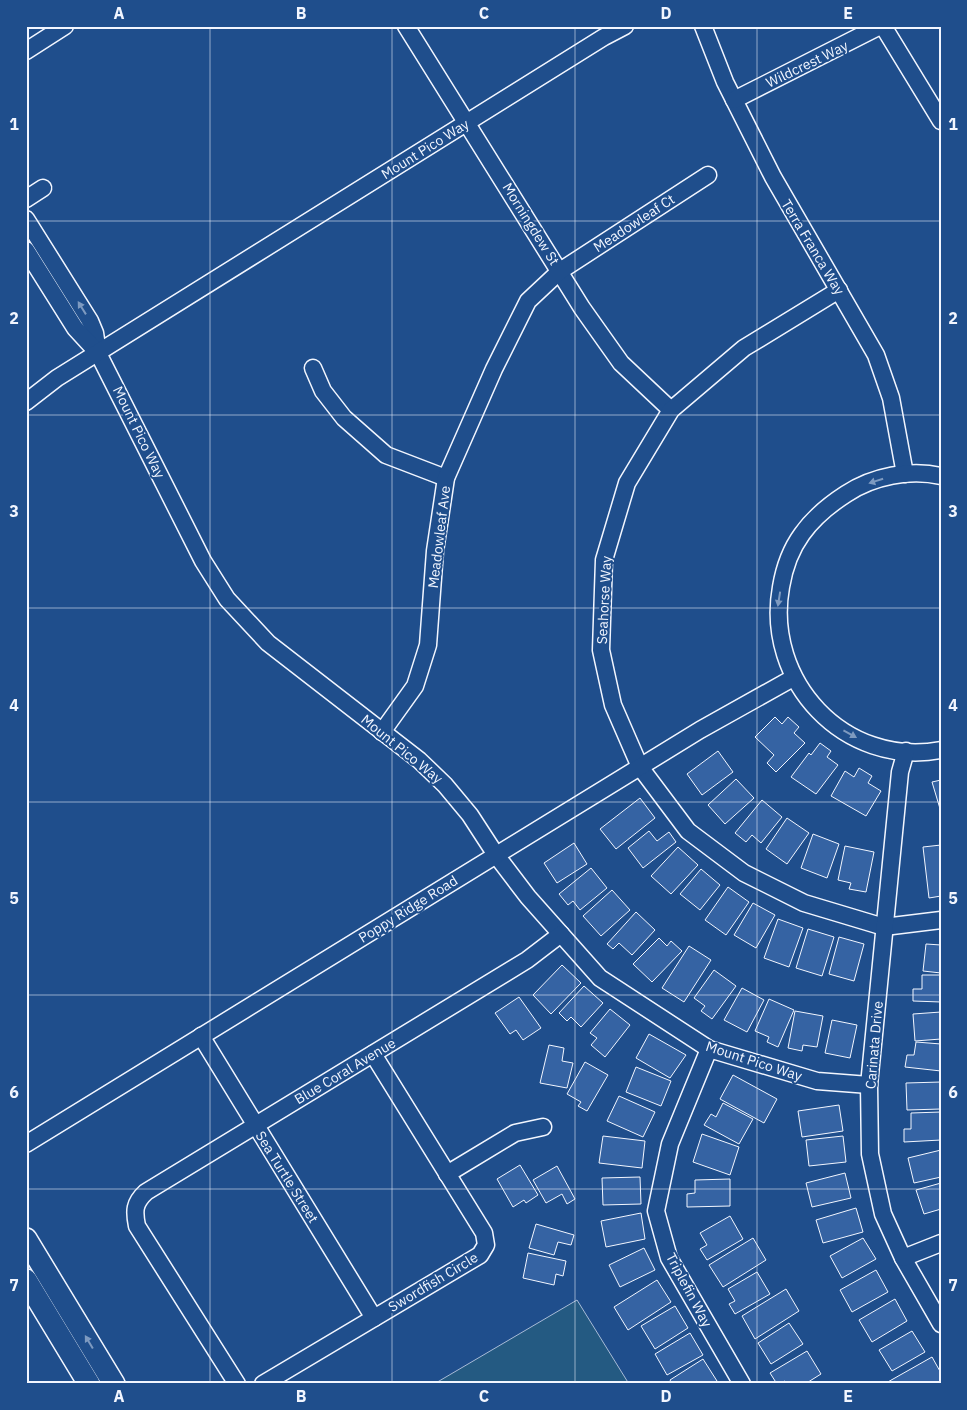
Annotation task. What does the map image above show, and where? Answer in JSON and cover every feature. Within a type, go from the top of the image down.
[{"type":"main road","points":[[26,1239],[114,1384]]},
{"type":"main road","points":[[26,1280],[89,1384]]},
{"type":"street","points":[[26,51],[65,26]]},
{"type":"street","name":"Morningdew St","points":[[406,26],[560,271],[621,363],[671,410]]},
{"type":"street","name":"Mount Pico Way","points":[[26,402],[57,378],[625,26]]},
{"type":"street","name":"Terra Franca Way","points":[[703,26],[734,100],[783,197],[866,336],[884,376],[894,413],[905,474]]},
{"type":"street","points":[[882,26],[941,121]]},
{"type":"street","name":"Wildcrest Way","points":[[734,100],[882,26]]},
{"type":"street","name":"Meadowleaf Ct","points":[[560,271],[708,175]]},
{"type":"street","points":[[26,199],[43,188]]},
{"type":"street","name":"Mount Pico Way","points":[[26,219],[90,321],[95,333],[98,353]]},
{"type":"street","name":"Mount Pico Way","points":[[26,250],[75,328],[98,353],[203,561],[227,599],[268,643],[419,760],[445,785],[470,815],[496,855],[600,978],[709,1049],[817,1081],[869,1085]]},
{"type":"street","name":"Meadowleaf Ave","points":[[382,732],[415,686],[428,645],[435,551],[446,478],[494,369],[528,301],[560,271]]},
{"type":"street","name":"Seahorse Way","points":[[839,290],[744,348],[671,410],[627,483],[604,560],[601,650],[613,705],[640,767],[688,831],[744,873],[804,903],[884,927],[941,920]]},
{"type":"street","points":[[313,368],[323,391],[344,418],[386,455],[446,478]]},
{"type":"street","points":[[941,476],[931,474],[893,475],[857,487],[826,507],[801,535],[784,569],[778,606],[780,643],[793,678],[807,700],[835,726],[869,743],[906,751],[941,750]]},
{"type":"street","name":"Poppy Ridge Road","points":[[26,1144],[722,716],[793,678]]},
{"type":"street","name":"Carinata Drive","points":[[906,751],[900,772],[869,1085],[870,1154],[883,1214],[903,1258],[941,1324]]},
{"type":"street","name":"Blue Coral Avenue","points":[[237,1384],[137,1226],[134,1212],[138,1200],[146,1192],[528,960],[561,934]]},
{"type":"street","name":"Sea Turtle Street","points":[[201,1036],[374,1318]]},
{"type":"street","name":"Triplefin Way","points":[[709,1049],[670,1144],[656,1212],[669,1258],[742,1384]]},
{"type":"street","name":"Swordfish Circle","points":[[263,1384],[480,1255],[486,1245],[484,1233],[374,1054]]},
{"type":"street","points":[[447,1174],[515,1133],[543,1127]]},
{"type":"street","points":[[903,1258],[941,1243]]},
{"type":"shaded area","points":[[577,1300],[629,1384],[434,1384]]},
{"type":"building","points":[[775,717],[782,724],[788,717],[799,727],[794,733],[805,743],[776,772],[767,763],[774,755],[755,737]]},
{"type":"building","points":[[820,743],[831,751],[827,757],[838,765],[816,794],[791,777],[809,753],[811,755]]},
{"type":"building","points":[[718,751],[733,772],[702,795],[687,774]]},
{"type":"building","points":[[859,768],[872,776],[868,783],[881,791],[866,816],[831,796],[845,771],[854,777]]},
{"type":"building","points":[[736,779],[754,798],[725,824],[708,805]]},
{"type":"building","points":[[941,780],[941,812],[932,782]]},
{"type":"building","points":[[640,798],[655,818],[616,849],[600,829]]},
{"type":"building","points":[[762,800],[782,817],[761,843],[752,835],[746,842],[735,833]]},
{"type":"building","points":[[787,818],[809,833],[787,864],[766,849]]},
{"type":"building","points":[[649,831],[657,841],[669,832],[676,842],[643,868],[628,848]]},
{"type":"building","points":[[813,834],[839,844],[827,878],[801,868]]},
{"type":"building","points":[[574,843],[587,864],[557,883],[544,863]]},
{"type":"building","points":[[941,845],[941,896],[929,898],[923,847]]},
{"type":"building","points":[[845,846],[874,852],[866,892],[849,889],[851,883],[838,880]]},
{"type":"building","points":[[678,847],[698,865],[671,894],[651,876]]},
{"type":"building","points":[[591,868],[607,888],[580,910],[573,901],[568,905],[559,894]]},
{"type":"building","points":[[701,869],[720,885],[700,910],[680,894]]},
{"type":"building","points":[[728,887],[749,902],[726,935],[705,920]]},
{"type":"building","points":[[612,890],[630,910],[601,936],[583,916]]},
{"type":"building","points":[[753,903],[775,915],[756,948],[734,935]]},
{"type":"building","points":[[636,912],[655,930],[632,955],[619,943],[613,949],[607,944]]},
{"type":"building","points":[[778,919],[803,928],[789,967],[764,958]]},
{"type":"building","points":[[808,929],[834,937],[822,976],[796,968]]},
{"type":"building","points":[[839,937],[864,944],[854,981],[829,974]]},
{"type":"building","points":[[659,938],[667,946],[671,941],[682,951],[652,982],[633,964]]},
{"type":"building","points":[[926,944],[941,945],[941,973],[923,971]]},
{"type":"building","points":[[689,946],[711,960],[684,1002],[662,988]]},
{"type":"building","points":[[562,965],[581,983],[551,1014],[533,995]]},
{"type":"building","points":[[714,970],[736,986],[712,1019],[701,1011],[705,1006],[694,998]]},
{"type":"building","points":[[922,975],[941,975],[941,1002],[913,1001],[913,989],[922,989]]},
{"type":"building","points":[[584,986],[603,1003],[581,1027],[571,1017],[567,1021],[559,1013]]},
{"type":"building","points":[[742,988],[764,1000],[747,1032],[724,1020]]},
{"type":"building","points":[[519,997],[541,1028],[523,1040],[516,1030],[510,1034],[495,1013]]},
{"type":"building","points":[[769,999],[794,1010],[778,1047],[767,1042],[769,1037],[755,1031]]},
{"type":"building","points":[[610,1009],[630,1025],[605,1057],[591,1045],[597,1038],[590,1033]]},
{"type":"building","points":[[795,1011],[823,1016],[817,1047],[803,1045],[802,1051],[788,1048]]},
{"type":"building","points":[[941,1012],[941,1039],[915,1041],[913,1014]]},
{"type":"building","points":[[832,1020],[857,1025],[850,1058],[825,1053]]},
{"type":"building","points":[[649,1034],[686,1055],[670,1078],[636,1058]]},
{"type":"building","points":[[916,1042],[941,1044],[941,1071],[905,1067],[907,1055],[914,1055]]},
{"type":"building","points":[[549,1045],[564,1048],[562,1061],[573,1063],[567,1088],[540,1083]]},
{"type":"building","points":[[585,1062],[608,1075],[587,1111],[578,1106],[581,1102],[567,1094]]},
{"type":"building","points":[[636,1067],[671,1081],[661,1106],[626,1092]]},
{"type":"building","points":[[733,1075],[777,1099],[764,1123],[720,1099]]},
{"type":"building","points":[[941,1082],[941,1109],[907,1110],[906,1083]]},
{"type":"building","points":[[619,1096],[655,1112],[643,1137],[607,1121]]},
{"type":"building","points":[[723,1103],[753,1119],[739,1144],[704,1125],[711,1114],[716,1117]]},
{"type":"building","points":[[839,1105],[843,1131],[802,1137],[798,1111]]},
{"type":"building","points":[[941,1112],[941,1140],[904,1142],[904,1129],[911,1129],[911,1113]]},
{"type":"building","points":[[702,1134],[739,1147],[730,1175],[693,1162]]},
{"type":"building","points":[[603,1136],[645,1141],[642,1168],[599,1163]]},
{"type":"building","points":[[843,1136],[846,1162],[809,1166],[806,1140]]},
{"type":"building","points":[[941,1150],[941,1177],[914,1183],[908,1158]]},
{"type":"building","points":[[520,1165],[538,1195],[526,1203],[524,1200],[513,1207],[497,1179]]},
{"type":"building","points":[[557,1166],[575,1199],[567,1204],[562,1194],[546,1203],[533,1180]]},
{"type":"building","points":[[845,1173],[851,1198],[812,1207],[806,1183]]},
{"type":"building","points":[[640,1177],[641,1204],[603,1205],[602,1178]]},
{"type":"building","points":[[730,1179],[730,1206],[687,1207],[687,1194],[695,1193],[695,1180]]},
{"type":"building","points":[[941,1183],[941,1209],[924,1214],[916,1190]]},
{"type":"building","points":[[856,1208],[863,1232],[823,1243],[816,1220]]},
{"type":"building","points":[[641,1213],[645,1239],[606,1247],[601,1221]]},
{"type":"building","points":[[730,1216],[743,1239],[707,1260],[700,1249],[707,1245],[700,1233]]},
{"type":"building","points":[[536,1224],[574,1235],[571,1245],[558,1242],[554,1255],[529,1248]]},
{"type":"building","points":[[753,1238],[766,1260],[723,1287],[709,1265]]},
{"type":"building","points":[[863,1238],[876,1259],[842,1278],[830,1256]]},
{"type":"building","points":[[644,1248],[655,1270],[620,1287],[609,1265]]},
{"type":"building","points":[[528,1253],[566,1261],[563,1276],[556,1274],[554,1285],[523,1278]]},
{"type":"building","points":[[876,1270],[888,1292],[852,1312],[840,1290]]},
{"type":"building","points":[[757,1272],[770,1294],[735,1314],[729,1304],[735,1301],[728,1289]]},
{"type":"building","points":[[657,1280],[671,1302],[628,1330],[614,1307]]},
{"type":"building","points":[[786,1289],[799,1311],[755,1339],[742,1316]]},
{"type":"building","points":[[895,1299],[907,1321],[872,1342],[859,1320]]},
{"type":"building","points":[[675,1306],[688,1328],[655,1349],[641,1326]]},
{"type":"building","points":[[789,1323],[803,1344],[771,1364],[758,1343]]},
{"type":"building","points":[[912,1331],[925,1352],[892,1371],[879,1350]]},
{"type":"building","points":[[690,1333],[703,1355],[667,1375],[655,1354]]},
{"type":"building","points":[[807,1351],[821,1374],[805,1384],[786,1384],[785,1381],[777,1384],[770,1373]]},
{"type":"building","points":[[932,1357],[941,1373],[941,1382],[937,1384],[886,1383]]},
{"type":"building","points":[[703,1359],[717,1381],[713,1384],[672,1384],[670,1380]]}]
